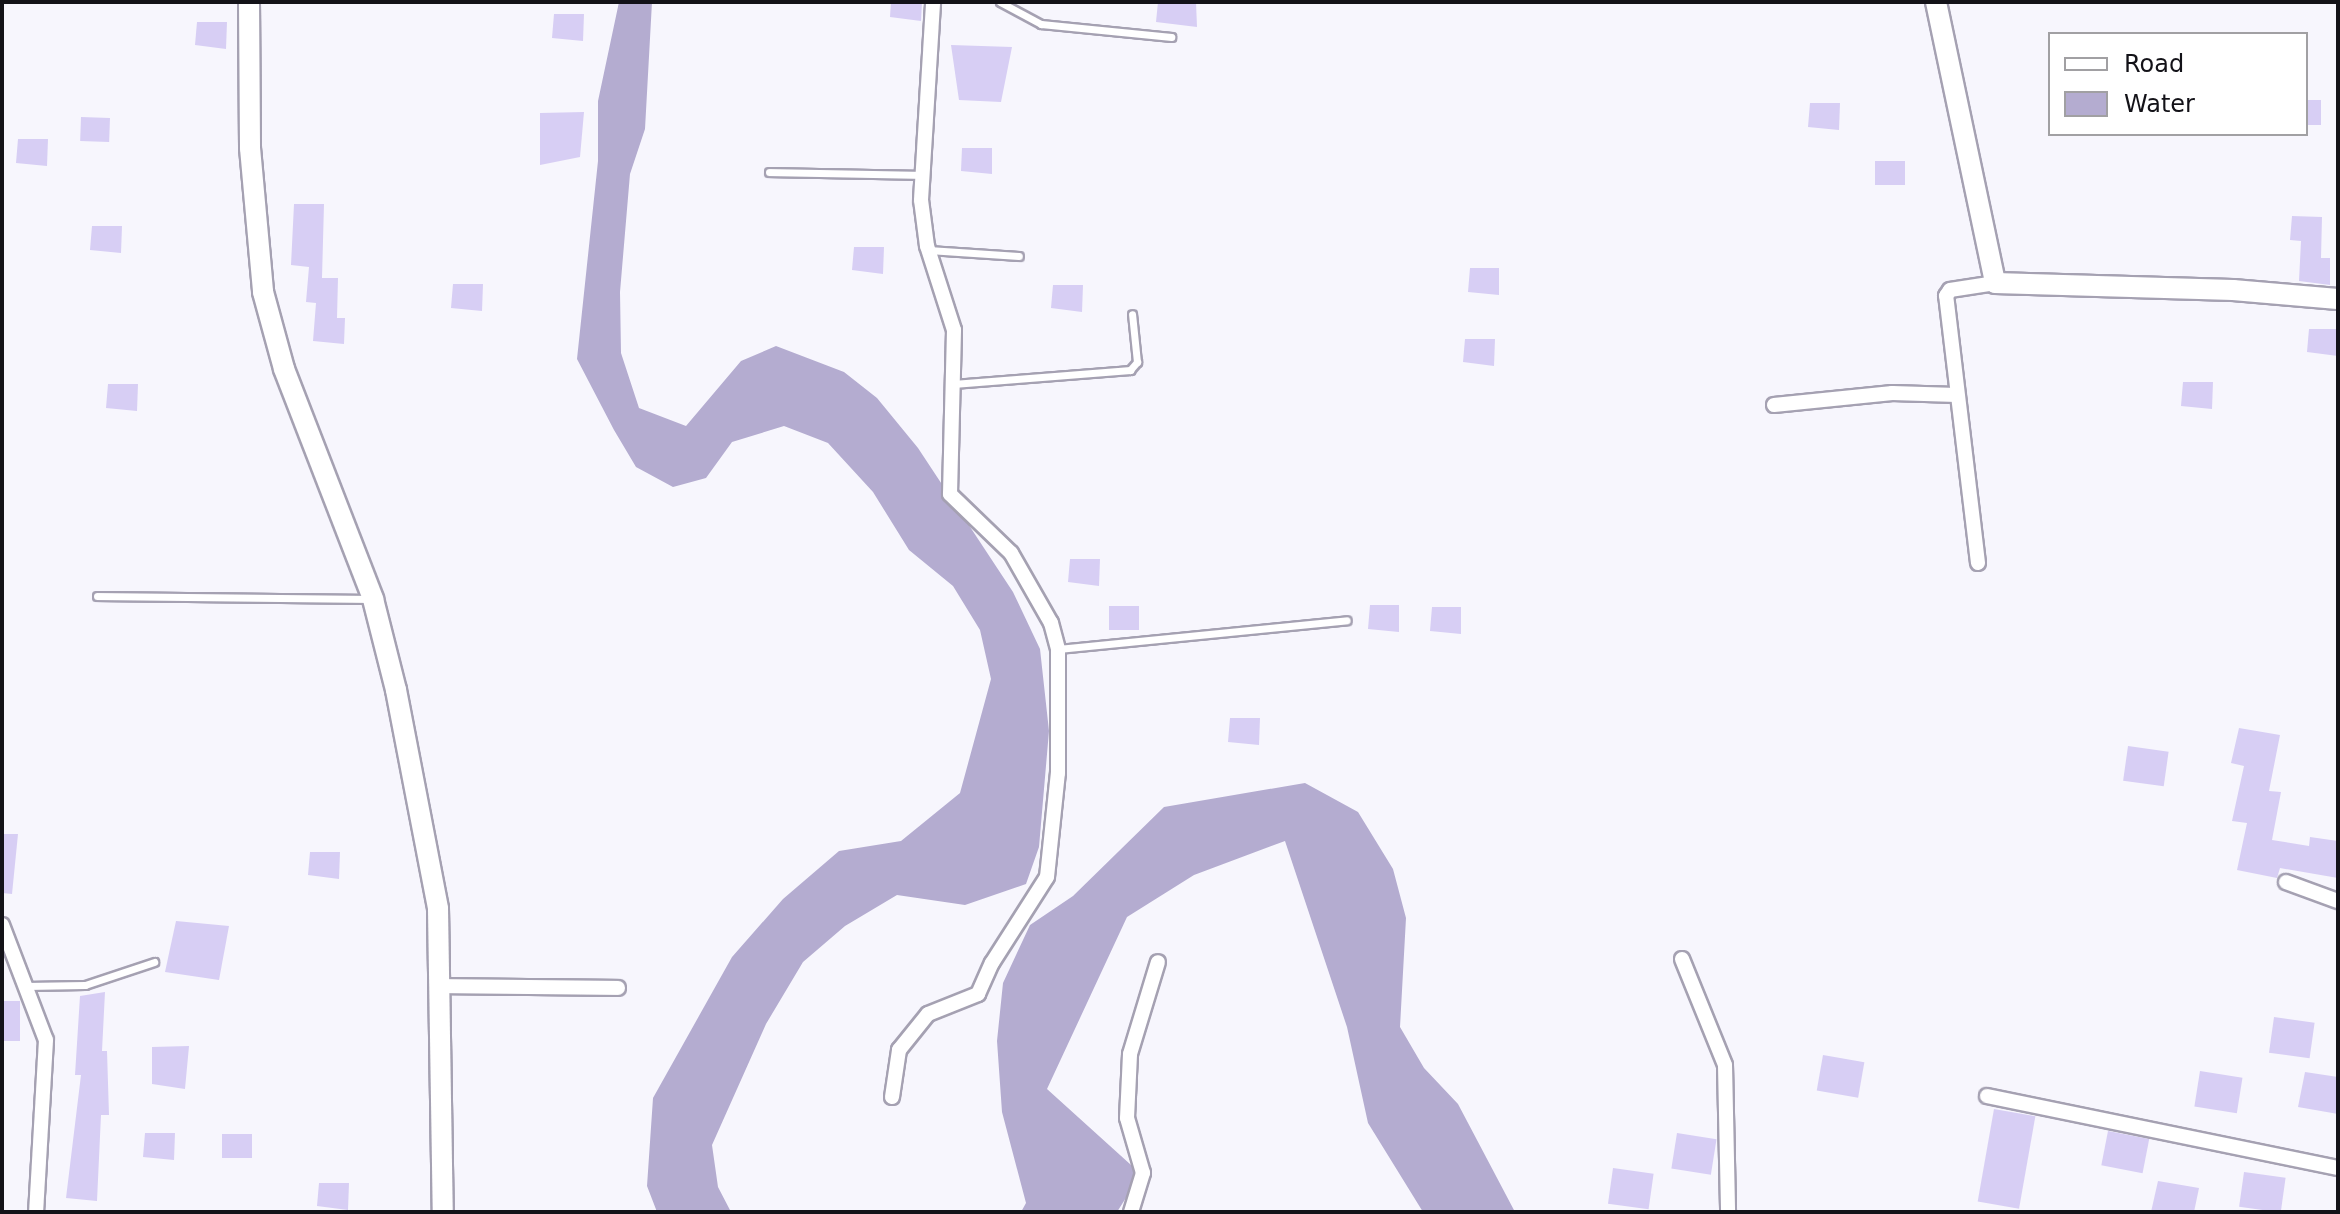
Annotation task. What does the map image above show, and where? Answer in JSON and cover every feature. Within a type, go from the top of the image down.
[{"type":"street","points":[[249,2],[250,148],[263,292],[284,369],[373,599],[438,909],[443,1212]]},
{"type":"street","points":[[892,1097],[899,1050],[928,1014],[975,998],[1048,874],[1058,773],[1058,649],[1051,623],[1011,553],[950,495],[949,384],[954,330],[928,250],[923,175],[933,2]]},
{"type":"street","points":[[1936,2],[1995,283]]},
{"type":"street","points":[[1978,563],[1947,292],[1995,283],[2233,290],[2338,299]]},
{"type":"street","points":[[1774,405],[1892,393],[1957,395]]},
{"type":"street","points":[[2286,882],[2338,901]]},
{"type":"street","points":[[2,925],[46,1040],[36,1212]]},
{"type":"street","points":[[1682,959],[1725,1065],[1728,1212]]},
{"type":"street","points":[[1131,1212],[1143,1173],[1127,1118],[1130,1054],[1158,962]]},
{"type":"street","points":[[439,986],[618,988]]},
{"type":"street","points":[[1987,1096],[2338,1168]]},
{"type":"lane","points":[[1000,2],[1041,24],[1171,37]]},
{"type":"lane","points":[[769,172],[923,175]]},
{"type":"lane","points":[[928,250],[1019,256]]},
{"type":"lane","points":[[949,384],[1130,370],[1137,362],[1132,314]]},
{"type":"lane","points":[[97,596],[373,599]]},
{"type":"lane","points":[[1058,649],[1347,620]]},
{"type":"lane","points":[[26,986],[85,985],[154,962]]},
{"type":"water","points":[[619,2],[652,2],[645,129],[630,174],[620,292],[621,353],[639,408],[686,426],[741,361],[776,346],[844,372],[877,398],[918,448],[1013,592],[1040,649],[1049,731],[1039,847],[1026,884],[965,905],[897,895],[845,926],[803,962],[766,1024],[712,1145],[718,1187],[731,1212],[657,1212],[647,1186],[653,1098],[732,957],[783,899],[839,851],[901,841],[960,793],[991,679],[980,630],[953,586],[909,550],[873,492],[828,443],[784,426],[732,442],[706,478],[673,487],[636,467],[614,430],[577,359],[598,161],[598,101]]},
{"type":"water","points":[[1305,783],[1358,812],[1393,869],[1406,918],[1400,1027],[1424,1068],[1458,1104],[1515,1212],[1423,1212],[1368,1123],[1347,1027],[1285,841],[1194,875],[1127,917],[1047,1089],[1141,1174],[1117,1212],[1021,1212],[1026,1203],[1002,1112],[997,1041],[1003,983],[1030,925],[1073,896],[1164,807]]},
{"type":"building","points":[[891,2],[922,2],[921,21],[890,17]]},
{"type":"building","points":[[1158,2],[1196,2],[1197,27],[1156,22]]},
{"type":"building","points":[[554,14],[584,14],[583,41],[552,38]]},
{"type":"building","points":[[197,22],[227,22],[226,49],[195,45]]},
{"type":"building","points":[[951,45],[1012,47],[1001,102],[959,100]]},
{"type":"building","points":[[2308,100],[2321,100],[2321,125],[2308,125]]},
{"type":"building","points":[[1810,103],[1840,103],[1839,130],[1808,127]]},
{"type":"building","points":[[584,112],[580,157],[540,165],[540,113]]},
{"type":"building","points":[[81,117],[110,118],[109,142],[80,141]]},
{"type":"building","points":[[18,139],[48,139],[47,166],[16,163]]},
{"type":"building","points":[[962,148],[992,148],[992,174],[961,171]]},
{"type":"building","points":[[1875,161],[1905,161],[1905,185],[1875,185]]},
{"type":"building","points":[[294,204],[324,204],[322,278],[338,278],[337,318],[345,318],[344,344],[313,341],[316,303],[306,302],[309,267],[291,265]]},
{"type":"building","points":[[2292,216],[2322,217],[2321,258],[2330,258],[2330,285],[2299,281],[2301,241],[2290,240]]},
{"type":"building","points":[[92,226],[122,226],[121,253],[90,250]]},
{"type":"building","points":[[854,247],[884,247],[883,274],[852,270]]},
{"type":"building","points":[[1470,268],[1499,268],[1499,295],[1468,292]]},
{"type":"building","points":[[453,284],[483,284],[482,311],[451,308]]},
{"type":"building","points":[[1053,285],[1083,285],[1082,312],[1051,308]]},
{"type":"building","points":[[2309,329],[2338,329],[2338,356],[2307,352]]},
{"type":"building","points":[[1465,339],[1495,339],[1494,366],[1463,362]]},
{"type":"building","points":[[2183,382],[2213,382],[2212,409],[2181,406]]},
{"type":"building","points":[[108,384],[138,384],[137,411],[106,408]]},
{"type":"building","points":[[1070,559],[1100,559],[1099,586],[1068,582]]},
{"type":"building","points":[[1370,605],[1399,605],[1399,632],[1368,629]]},
{"type":"building","points":[[1109,606],[1139,606],[1139,630],[1109,630]]},
{"type":"building","points":[[1432,607],[1461,607],[1461,634],[1430,631]]},
{"type":"building","points":[[1230,718],[1260,718],[1259,745],[1228,742]]},
{"type":"building","points":[[2239,728],[2280,735],[2269,791],[2281,792],[2272,840],[2309,846],[2310,837],[2338,841],[2338,878],[2280,868],[2277,878],[2237,870],[2247,823],[2232,821],[2244,766],[2231,763]]},
{"type":"building","points":[[2128,746],[2169,752],[2164,786],[2123,781]]},
{"type":"building","points":[[2,834],[18,834],[12,894],[2,893]]},
{"type":"building","points":[[310,852],[340,852],[339,879],[308,875]]},
{"type":"building","points":[[176,921],[229,926],[219,980],[165,972]]},
{"type":"building","points":[[105,992],[102,1051],[107,1051],[109,1115],[101,1115],[97,1201],[66,1198],[81,1075],[75,1075],[80,996]]},
{"type":"building","points":[[2,1001],[20,1001],[20,1041],[2,1041]]},
{"type":"building","points":[[2274,1017],[2315,1023],[2310,1058],[2269,1053]]},
{"type":"building","points":[[189,1046],[185,1089],[152,1084],[152,1047]]},
{"type":"building","points":[[1823,1055],[1864,1062],[1858,1098],[1817,1090]]},
{"type":"building","points":[[2200,1071],[2242,1078],[2237,1113],[2194,1107]]},
{"type":"building","points":[[2305,1072],[2338,1077],[2338,1114],[2298,1107]]},
{"type":"building","points":[[1994,1109],[2035,1116],[2019,1209],[1978,1202]]},
{"type":"building","points":[[2108,1131],[2149,1139],[2143,1173],[2101,1165]]},
{"type":"building","points":[[145,1133],[175,1133],[174,1160],[143,1157]]},
{"type":"building","points":[[1677,1133],[1717,1139],[1711,1175],[1671,1169]]},
{"type":"building","points":[[222,1134],[252,1134],[252,1158],[222,1158]]},
{"type":"building","points":[[1613,1168],[1654,1174],[1649,1209],[1608,1204]]},
{"type":"building","points":[[2244,1172],[2286,1178],[2281,1212],[2239,1207]]},
{"type":"building","points":[[2158,1181],[2199,1188],[2194,1212],[2151,1212]]},
{"type":"building","points":[[319,1183],[349,1183],[348,1210],[317,1206]]}]
